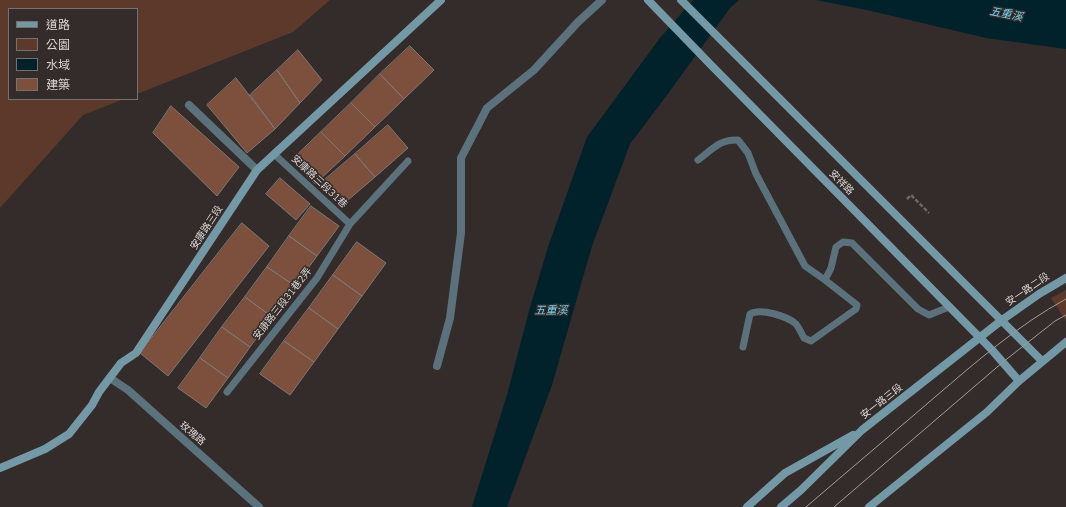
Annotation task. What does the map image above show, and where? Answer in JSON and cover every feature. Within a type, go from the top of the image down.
[{"type":"street","name":"安康路三段","points":[[0,468],[45,449],[69,434],[92,405],[99,392],[121,363],[136,353],[257,170],[441,0]]},
{"type":"street","points":[[437,366],[450,318],[461,233],[461,158],[487,108],[534,70],[578,22],[602,0]]},
{"type":"street","name":"安祥路","points":[[648,0],[949,307],[1019,381]]},
{"type":"street","name":"安祥路","points":[[681,0],[1042,361]]},
{"type":"street","points":[[189,105],[257,170]]},
{"type":"street","name":"安一路二段","points":[[1002,320],[1039,294],[1066,278]]},
{"type":"street","name":"安一路三段","points":[[782,507],[862,430],[1002,320]]},
{"type":"street","points":[[869,507],[987,412],[1019,381],[1066,342]]},
{"type":"street","name":"玫瑰路","points":[[110,378],[128,390],[259,507]]},
{"type":"street","points":[[747,507],[785,473],[862,430]]},
{"type":"lane","points":[[698,160],[717,144],[738,140],[748,153],[756,174],[805,266],[857,305],[856,309],[811,341],[804,338],[797,325],[789,320],[766,312],[755,311],[750,314],[743,347]]},
{"type":"lane","name":"安康路三段31巷","points":[[274,154],[350,224]]},
{"type":"lane","name":"安康路三段31巷2弄","points":[[227,392],[317,278],[350,224],[408,161]]},
{"type":"lane","points":[[825,280],[831,268],[836,247],[843,242],[852,243],[918,309],[929,315],[949,307]]},
{"type":"path","points":[[907,199],[911,195],[929,213]]},
{"type":"green space","points":[[0,0],[330,0],[293,32],[138,94],[138,8],[8,8],[8,100],[121,100],[83,115],[0,208]]},
{"type":"green space","points":[[1066,290],[1066,321],[1051,298]]},
{"type":"water","name":"五重溪","points":[[693,0],[739,0],[730,8],[630,144],[592,246],[552,385],[507,507],[472,507],[507,395],[529,311],[548,247],[587,137],[660,38]]},
{"type":"water","name":"五重溪","points":[[816,0],[1066,0],[1066,49],[986,38],[867,10]]},
{"type":"building","points":[[410,46],[434,70],[404,99],[380,74]]},
{"type":"building","points":[[298,50],[322,80],[300,103],[277,70]]},
{"type":"building","points":[[277,70],[300,103],[275,129],[250,95]]},
{"type":"building","points":[[380,74],[404,99],[375,127],[351,103]]},
{"type":"building","points":[[236,78],[275,129],[247,153],[207,105]]},
{"type":"building","points":[[351,103],[375,127],[345,156],[321,132]]},
{"type":"building","points":[[171,106],[239,167],[217,196],[153,133]]},
{"type":"building","points":[[388,125],[408,148],[375,177],[355,154]]},
{"type":"building","points":[[321,132],[345,156],[315,184],[292,160]]},
{"type":"building","points":[[355,154],[375,177],[341,206],[321,183]]},
{"type":"building","points":[[280,178],[310,204],[296,220],[266,194]]},
{"type":"building","points":[[311,206],[339,226],[317,256],[289,236]]},
{"type":"building","points":[[242,223],[269,246],[168,376],[140,353]]},
{"type":"building","points":[[289,236],[317,256],[295,286],[267,267]]},
{"type":"building","points":[[357,242],[386,263],[362,296],[333,275]]},
{"type":"building","points":[[267,267],[295,286],[272,317],[245,297]]},
{"type":"building","points":[[333,275],[362,296],[338,329],[309,308]]},
{"type":"building","points":[[245,297],[272,317],[250,347],[222,327]]},
{"type":"building","points":[[309,308],[338,329],[314,362],[284,341]]},
{"type":"building","points":[[222,327],[250,347],[228,378],[200,358]]},
{"type":"building","points":[[284,341],[314,362],[290,395],[260,374]]},
{"type":"building","points":[[200,358],[228,378],[206,408],[178,388]]},
{"type":"tram line","points":[[806,507],[982,357],[1031,320],[1066,299]]},
{"type":"tram line","points":[[834,507],[1003,362],[1055,321],[1066,315]]}]
